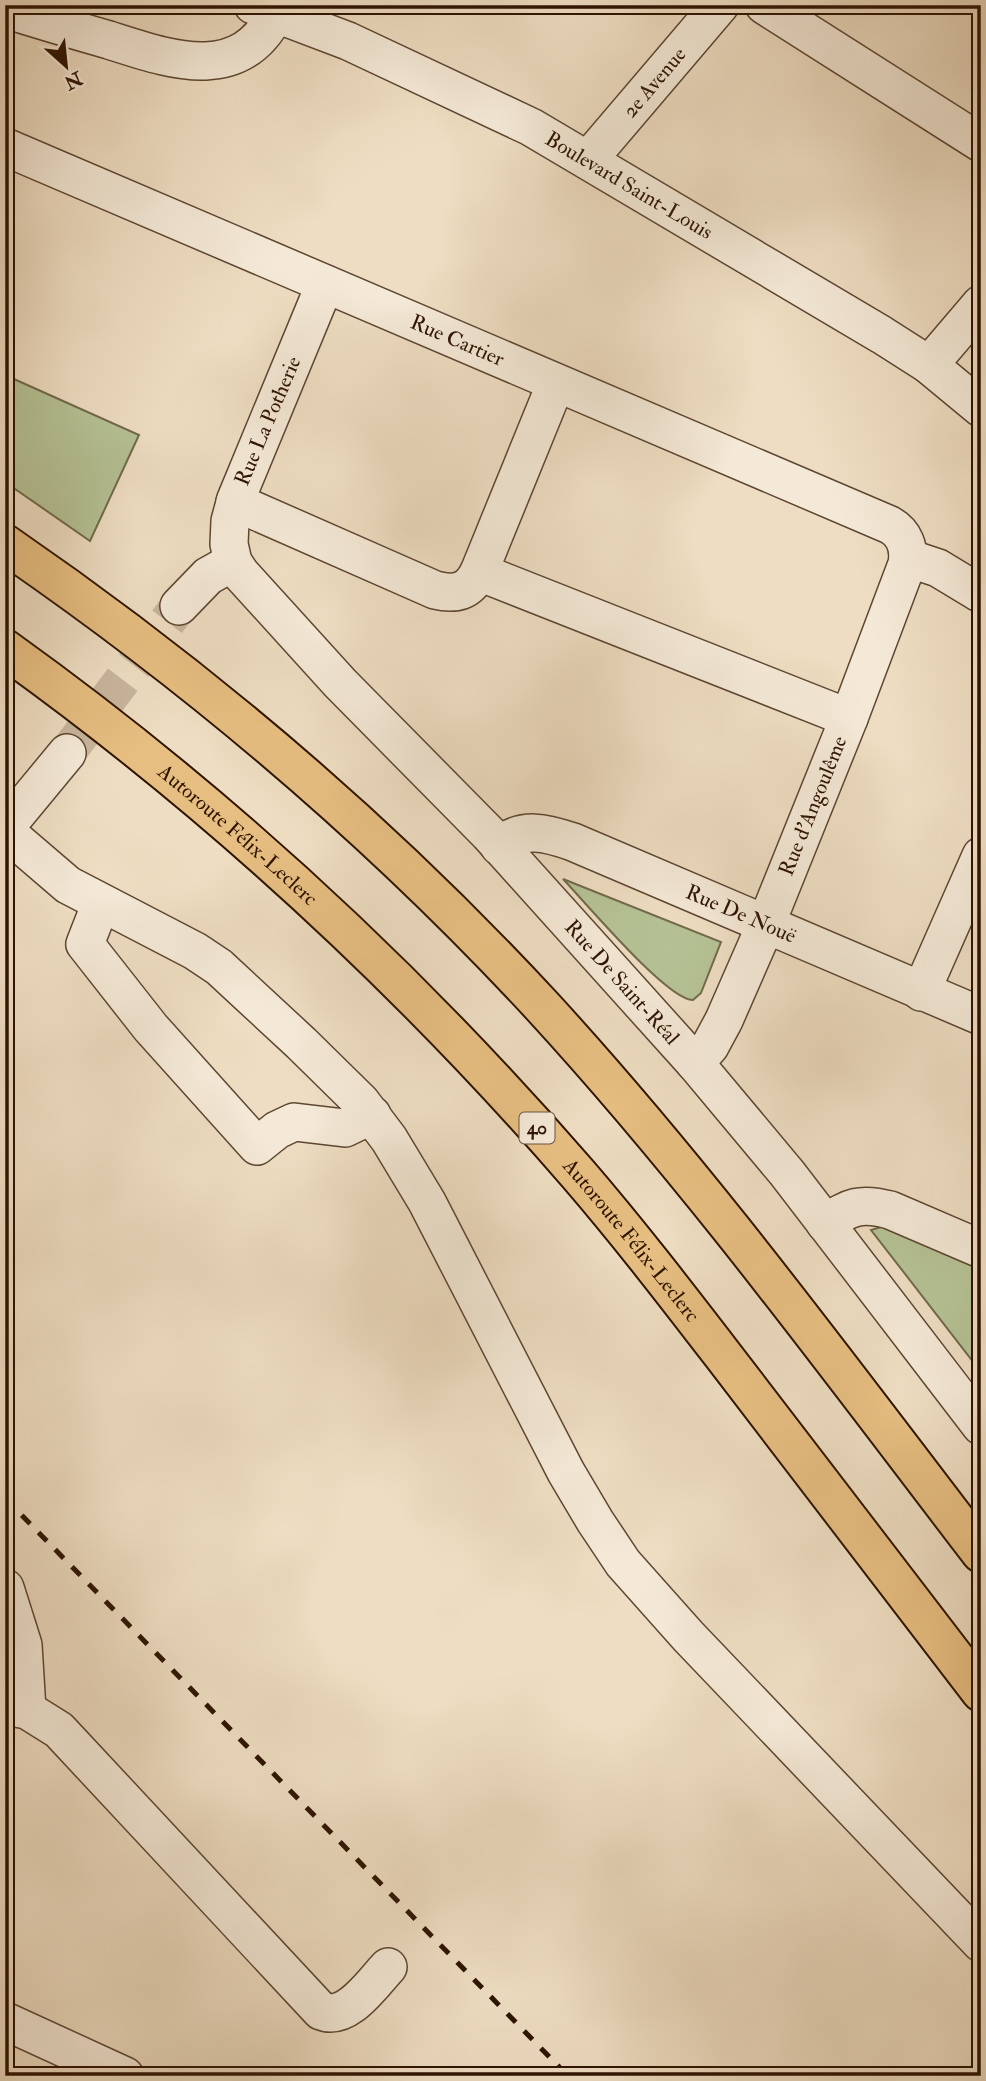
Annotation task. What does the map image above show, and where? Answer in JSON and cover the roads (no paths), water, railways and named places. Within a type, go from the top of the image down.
[{"type":"highway","points":[[5,544],[142,643],[281,755],[392,855],[499,961],[580,1049],[704,1196],[981,1553]]},
{"type":"highway","name":"Autoroute Félix-Leclerc","points":[[5,649],[122,735],[275,864],[374,956],[473,1057],[580,1176],[642,1251],[981,1692]]},
{"type":"street","name":"2e Avenue","points":[[588,160],[720,5]]},
{"type":"street","points":[[764,5],[981,143]]},
{"type":"street","points":[[5,9],[168,58],[200,63],[231,56],[262,37],[265,9]]},
{"type":"street","name":"Boulevard Saint-Louis","points":[[265,9],[348,41],[531,127],[882,334],[929,365],[981,408]]},
{"type":"street","name":"Rue Cartier","points":[[5,146],[890,525],[898,530],[906,549],[981,594]]},
{"type":"street","name":"Rue La Potherie","points":[[233,562],[229,537],[235,502],[325,284]]},
{"type":"street","points":[[929,365],[981,304]]},
{"type":"street","points":[[235,502],[435,590],[450,593],[465,590],[479,572],[556,383]]},
{"type":"street","name":"Rue d'Angoulême","points":[[695,1063],[721,1027],[766,924],[849,718],[906,549]]},
{"type":"street","points":[[179,606],[208,576],[233,562]]},
{"type":"street","name":"Rue De Saint-Réal","points":[[233,562],[340,683],[499,846],[695,1063],[751,1128],[981,1426]]},
{"type":"street","points":[[479,572],[849,718]]},
{"type":"street","points":[[66,752],[5,829],[54,875],[101,904],[179,942],[219,967],[335,1075],[372,1115],[427,1202],[571,1480],[623,1563],[688,1636],[981,1943]]},
{"type":"street","name":"Rue De Nouë","points":[[499,846],[522,832],[543,833],[562,838],[981,1016]]},
{"type":"street","points":[[921,992],[981,856]]},
{"type":"street","points":[[101,904],[85,944],[151,1028],[257,1146],[277,1130],[294,1122],[345,1128],[372,1115]]},
{"type":"street","points":[[825,1223],[860,1205],[875,1206],[981,1249]]},
{"type":"street","points":[[5,1588],[23,1645],[16,1708],[59,1730],[316,2008],[331,2014],[346,2009],[387,1967]]},
{"type":"street","points":[[5,2021],[125,2076]]},
{"type":"tunnel","points":[[67,753],[179,606]]},
{"type":"railway","points":[[5,1498],[568,2076]]}]
